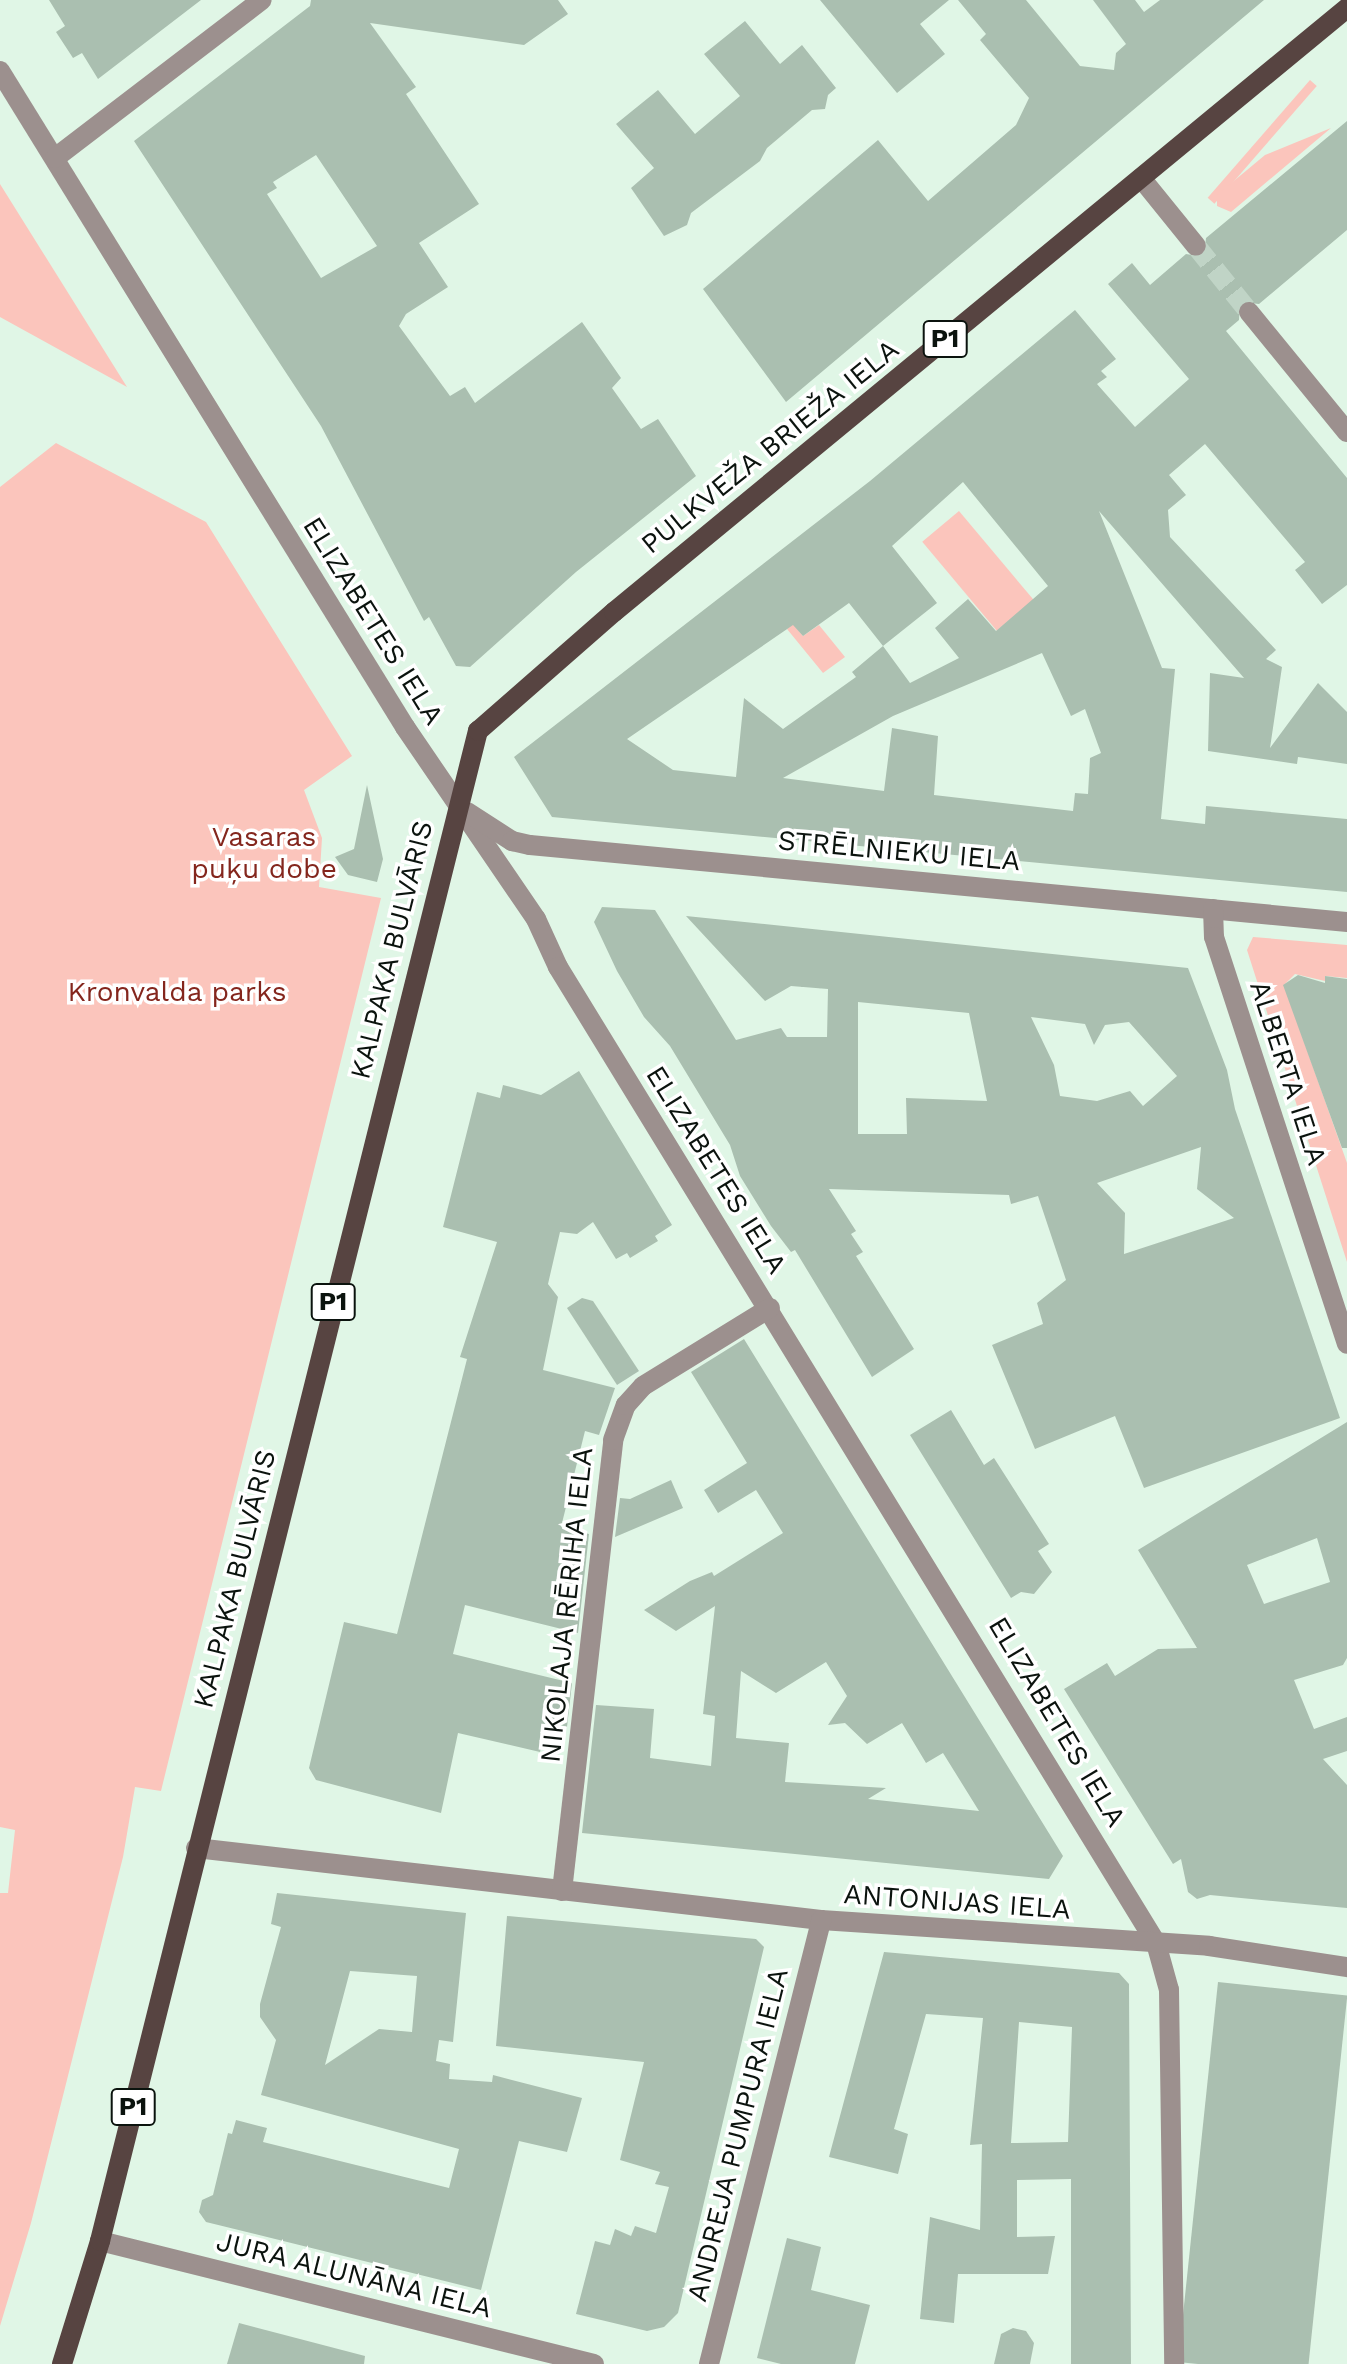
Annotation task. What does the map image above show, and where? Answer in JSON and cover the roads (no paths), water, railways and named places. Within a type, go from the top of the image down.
[{"type":"main road","name":"PULKVEŽA BRIEŽA IELA","points":[[457,806],[478,731],[491,715],[1347,8]]},
{"type":"main road","name":"KALPAKA BULVĀRIS","points":[[62,2364],[100,2241],[457,806]]},
{"type":"street","points":[[55,158],[262,0]]},
{"type":"street","name":"ELIZABETES IELA","points":[[0,71],[457,806],[536,919],[558,967],[770,1308],[1156,1943],[1169,1990],[1174,2364]]},
{"type":"street","points":[[1141,178],[1196,246]]},
{"type":"street","points":[[1249,312],[1347,432]]},
{"type":"street","name":"STRĒLNIEKU IELA","points":[[457,806],[512,841],[530,845],[1347,922]]},
{"type":"street","name":"ALBERTA IELA","points":[[1213,909],[1214,937],[1347,1344]]},
{"type":"street","name":"NIKOLAJA RĒRIHA IELA","points":[[562,1891],[613,1440],[626,1405],[643,1386],[770,1308]]},
{"type":"street","name":"ANTONIJAS IELA","points":[[196,1848],[821,1920],[1156,1943],[1347,1967]]},
{"type":"street","name":"ANDREJA PUMPURA IELA","points":[[709,2364],[821,1920]]},
{"type":"street","name":"JURA ALUNĀNA IELA","points":[[100,2241],[594,2364]]},
{"type":"tunnel","points":[[1196,246],[1249,312]]},
{"type":"park label","name":"Vasaras puķu dobe","points":[[264,853]]},
{"type":"park label","name":"Kronvalda parks","points":[[177,992]]}]
